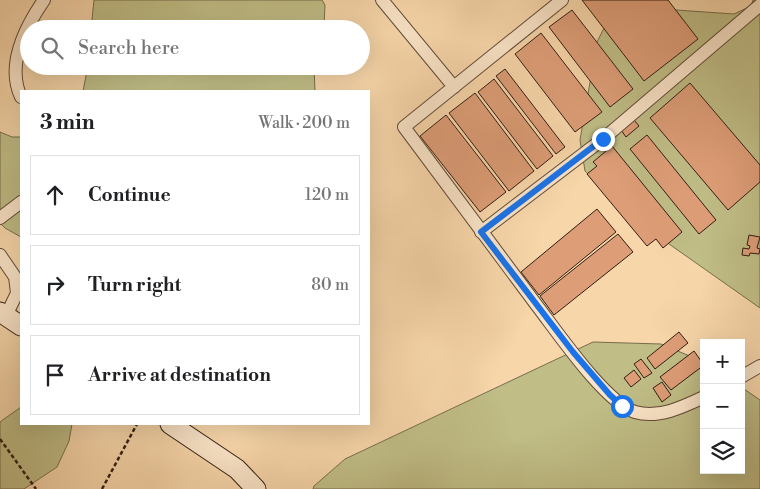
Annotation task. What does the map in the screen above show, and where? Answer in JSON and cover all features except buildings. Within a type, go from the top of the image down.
[{"type":"main road","points":[[171,425],[236,469],[256,489]]},
{"type":"street","points":[[32,20],[44,0]]},
{"type":"street","points":[[382,0],[454,87]]},
{"type":"street","points":[[562,0],[404,127],[573,352],[610,395],[622,406],[635,412],[652,414],[668,412],[700,399]]},
{"type":"street","points":[[481,232],[603,139],[760,6]]},
{"type":"street","points":[[20,51],[16,76],[20,93]]},
{"type":"street","points":[[0,218],[20,203]]},
{"type":"street","points":[[0,255],[15,277],[17,293],[9,318]]},
{"type":"street","points":[[745,375],[760,366]]},
{"type":"path","points":[[102,489],[135,425]]},
{"type":"path","points":[[0,439],[36,489]]},
{"type":"shaded area","points":[[94,0],[322,0],[325,5],[324,20],[92,20]]},
{"type":"shaded area","points":[[753,0],[760,0],[760,308],[625,213],[585,171],[580,140],[597,42],[613,10],[647,8],[734,14],[751,6]]},
{"type":"shaded area","points":[[86,75],[314,75],[315,90],[83,90]]},
{"type":"shaded area","points":[[0,132],[12,137],[20,137],[20,236],[0,223]]},
{"type":"shaded area","points":[[593,342],[661,344],[700,360],[700,474],[745,474],[745,390],[760,400],[760,489],[313,489],[314,486],[345,459]]},
{"type":"shaded area","points":[[20,408],[20,425],[72,425],[69,441],[57,467],[24,489],[0,489],[0,422]]},
{"type":"route","points":[[603,139],[481,232],[573,352],[622,406]]}]
